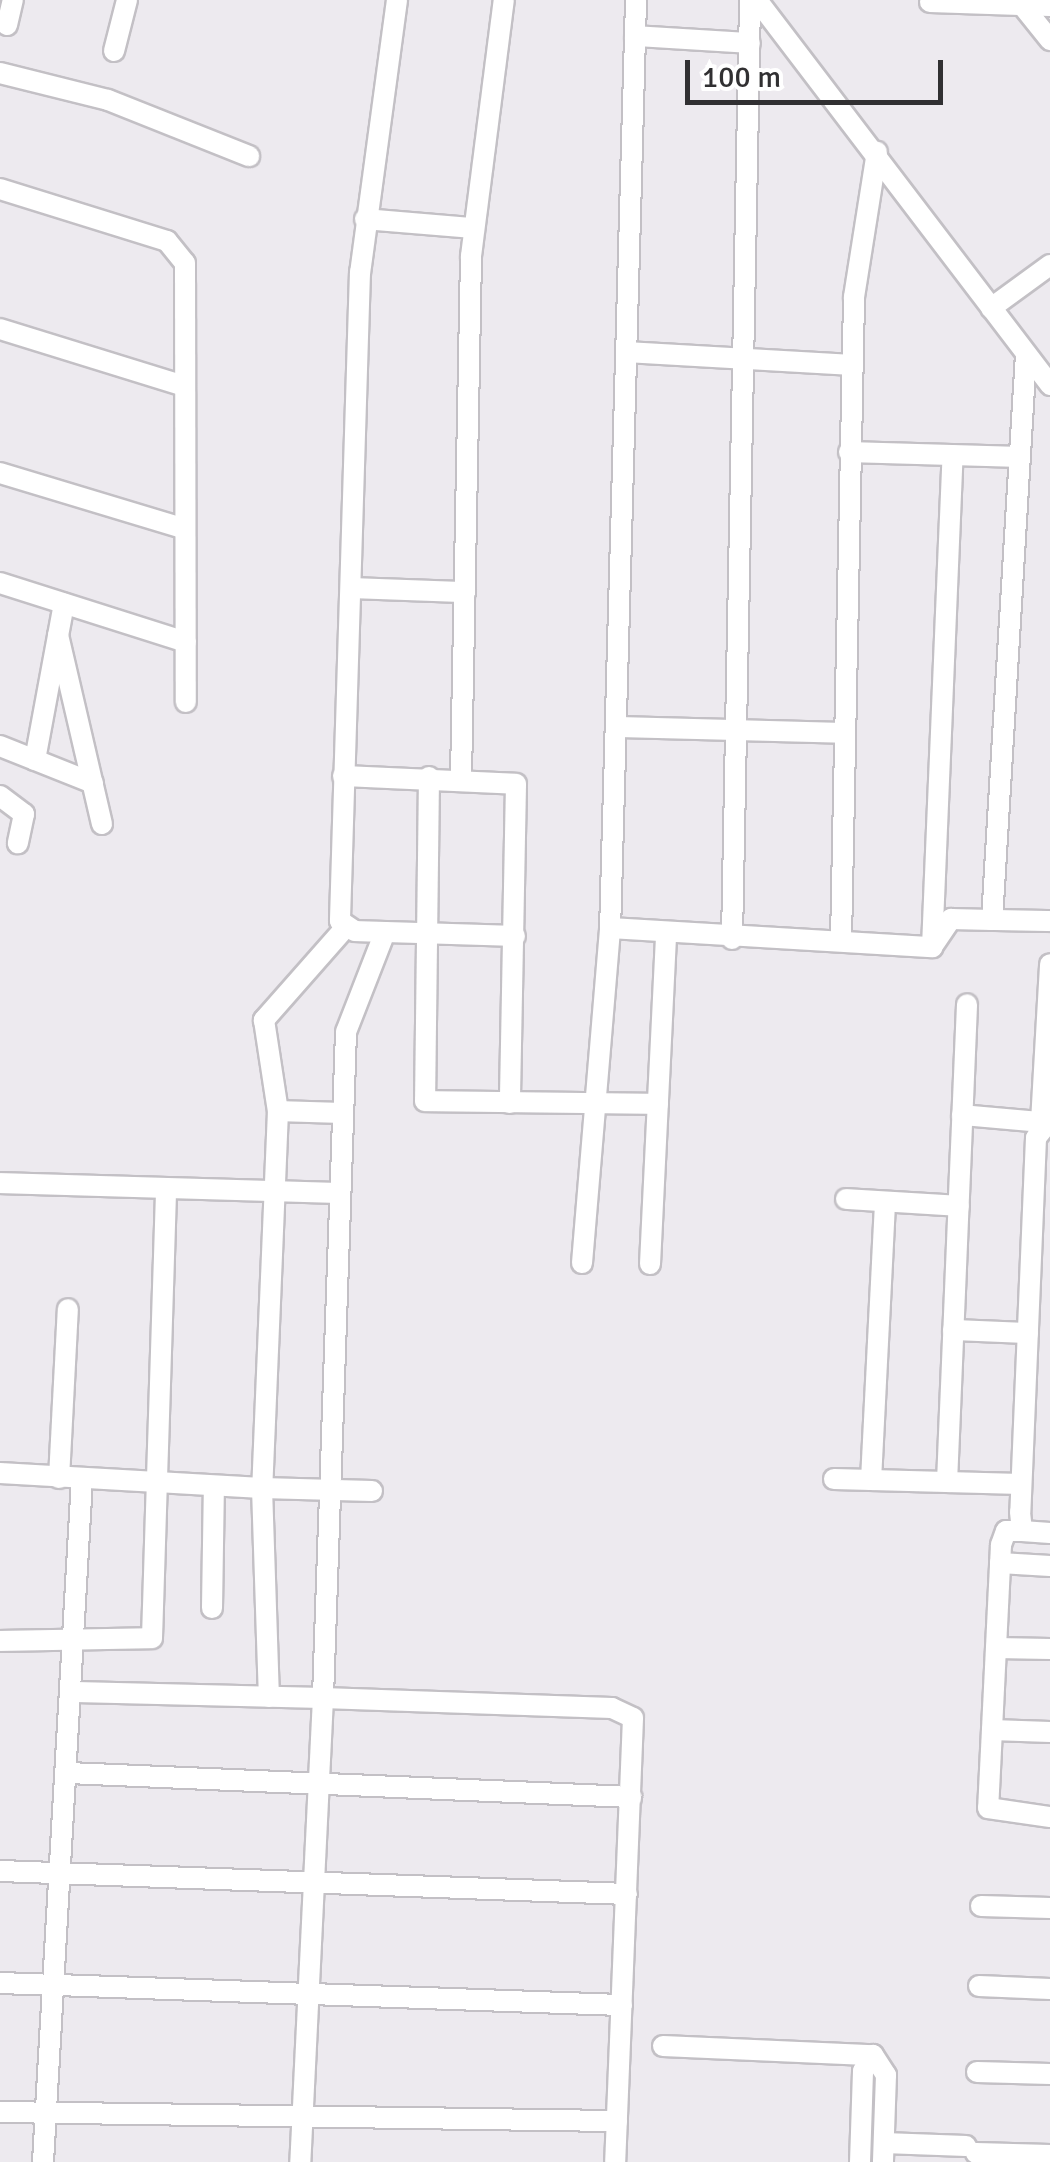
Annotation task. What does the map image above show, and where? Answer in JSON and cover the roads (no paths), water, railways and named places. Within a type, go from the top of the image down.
[{"type":"street","points":[[7,24],[13,0]]},
{"type":"street","points":[[114,51],[127,0]]},
{"type":"street","points":[[269,1696],[262,1488],[278,1110],[264,1020],[345,928],[343,776],[354,588],[364,219],[397,0]]},
{"type":"street","points":[[460,778],[473,228],[504,0]]},
{"type":"street","points":[[582,1263],[610,928],[636,0]]},
{"type":"street","points":[[732,938],[739,731],[742,360],[754,0]]},
{"type":"street","points":[[754,0],[877,152],[1050,385]]},
{"type":"street","points":[[930,2],[1050,6]]},
{"type":"street","points":[[1022,5],[1050,40]]},
{"type":"street","points":[[635,36],[750,43]]},
{"type":"street","points":[[0,73],[108,100],[249,156]]},
{"type":"street","points":[[841,941],[842,733],[857,250],[877,152]]},
{"type":"street","points":[[0,189],[179,250],[186,702]]},
{"type":"street","points":[[364,219],[473,228]]},
{"type":"street","points":[[992,308],[1050,265]]},
{"type":"street","points":[[0,329],[184,386]]},
{"type":"street","points":[[627,352],[852,365]]},
{"type":"street","points":[[992,920],[1026,354]]},
{"type":"street","points":[[849,452],[1020,457]]},
{"type":"street","points":[[932,946],[953,455]]},
{"type":"street","points":[[0,473],[185,529]]},
{"type":"street","points":[[0,584],[186,642]]},
{"type":"street","points":[[354,588],[465,592]]},
{"type":"street","points":[[35,760],[64,604]]},
{"type":"street","points":[[58,635],[102,824]]},
{"type":"street","points":[[618,727],[842,733]]},
{"type":"street","points":[[0,746],[93,783]]},
{"type":"street","points":[[343,776],[460,778],[516,784],[510,1103]]},
{"type":"street","points":[[429,777],[425,1101],[658,1104]]},
{"type":"street","points":[[0,796],[24,814],[18,843]]},
{"type":"street","points":[[932,946],[951,919],[1050,922]]},
{"type":"street","points":[[345,928],[514,936]]},
{"type":"street","points":[[610,928],[666,935],[932,946]]},
{"type":"street","points":[[300,2162],[323,1698],[326,1490],[348,1013],[386,932]]},
{"type":"street","points":[[650,1264],[666,935]]},
{"type":"street","points":[[1022,1531],[1028,1334],[1046,1121],[1050,964]]},
{"type":"street","points":[[947,1482],[967,1004]]},
{"type":"street","points":[[278,1110],[341,1114]]},
{"type":"street","points":[[962,1115],[1046,1121]]},
{"type":"street","points":[[0,1183],[337,1194]]},
{"type":"street","points":[[0,1641],[152,1638],[166,1190]]},
{"type":"street","points":[[846,1199],[958,1206]]},
{"type":"street","points":[[871,1480],[885,1202]]},
{"type":"street","points":[[60,1478],[68,1309]]},
{"type":"street","points":[[954,1330],[1028,1334]]},
{"type":"street","points":[[0,1473],[157,1486],[372,1491]]},
{"type":"street","points":[[834,1479],[1021,1484]]},
{"type":"street","points":[[43,2162],[52,1984],[79,1642],[82,1480]]},
{"type":"street","points":[[212,1608],[214,1487]]},
{"type":"street","points":[[1050,1533],[1006,1532],[1000,1563],[991,1814],[1050,1816]]},
{"type":"street","points":[[1000,1563],[1050,1566]]},
{"type":"street","points":[[996,1648],[1050,1649]]},
{"type":"street","points":[[75,1692],[627,1708],[631,1797],[614,2162]]},
{"type":"street","points":[[992,1730],[1050,1732]]},
{"type":"street","points":[[68,1773],[318,1787],[631,1797]]},
{"type":"street","points":[[0,1871],[627,1894]]},
{"type":"street","points":[[981,1906],[1050,1908]]},
{"type":"street","points":[[0,1984],[622,2004]]},
{"type":"street","points":[[980,1986],[1050,1989]]},
{"type":"street","points":[[663,2046],[873,2055]]},
{"type":"street","points":[[873,2055],[886,2075],[884,2152],[971,2150],[1050,2155]]},
{"type":"street","points":[[860,2162],[863,2072],[873,2055]]},
{"type":"street","points":[[977,2072],[1050,2074]]},
{"type":"street","points":[[0,2112],[303,2120],[616,2122]]}]
